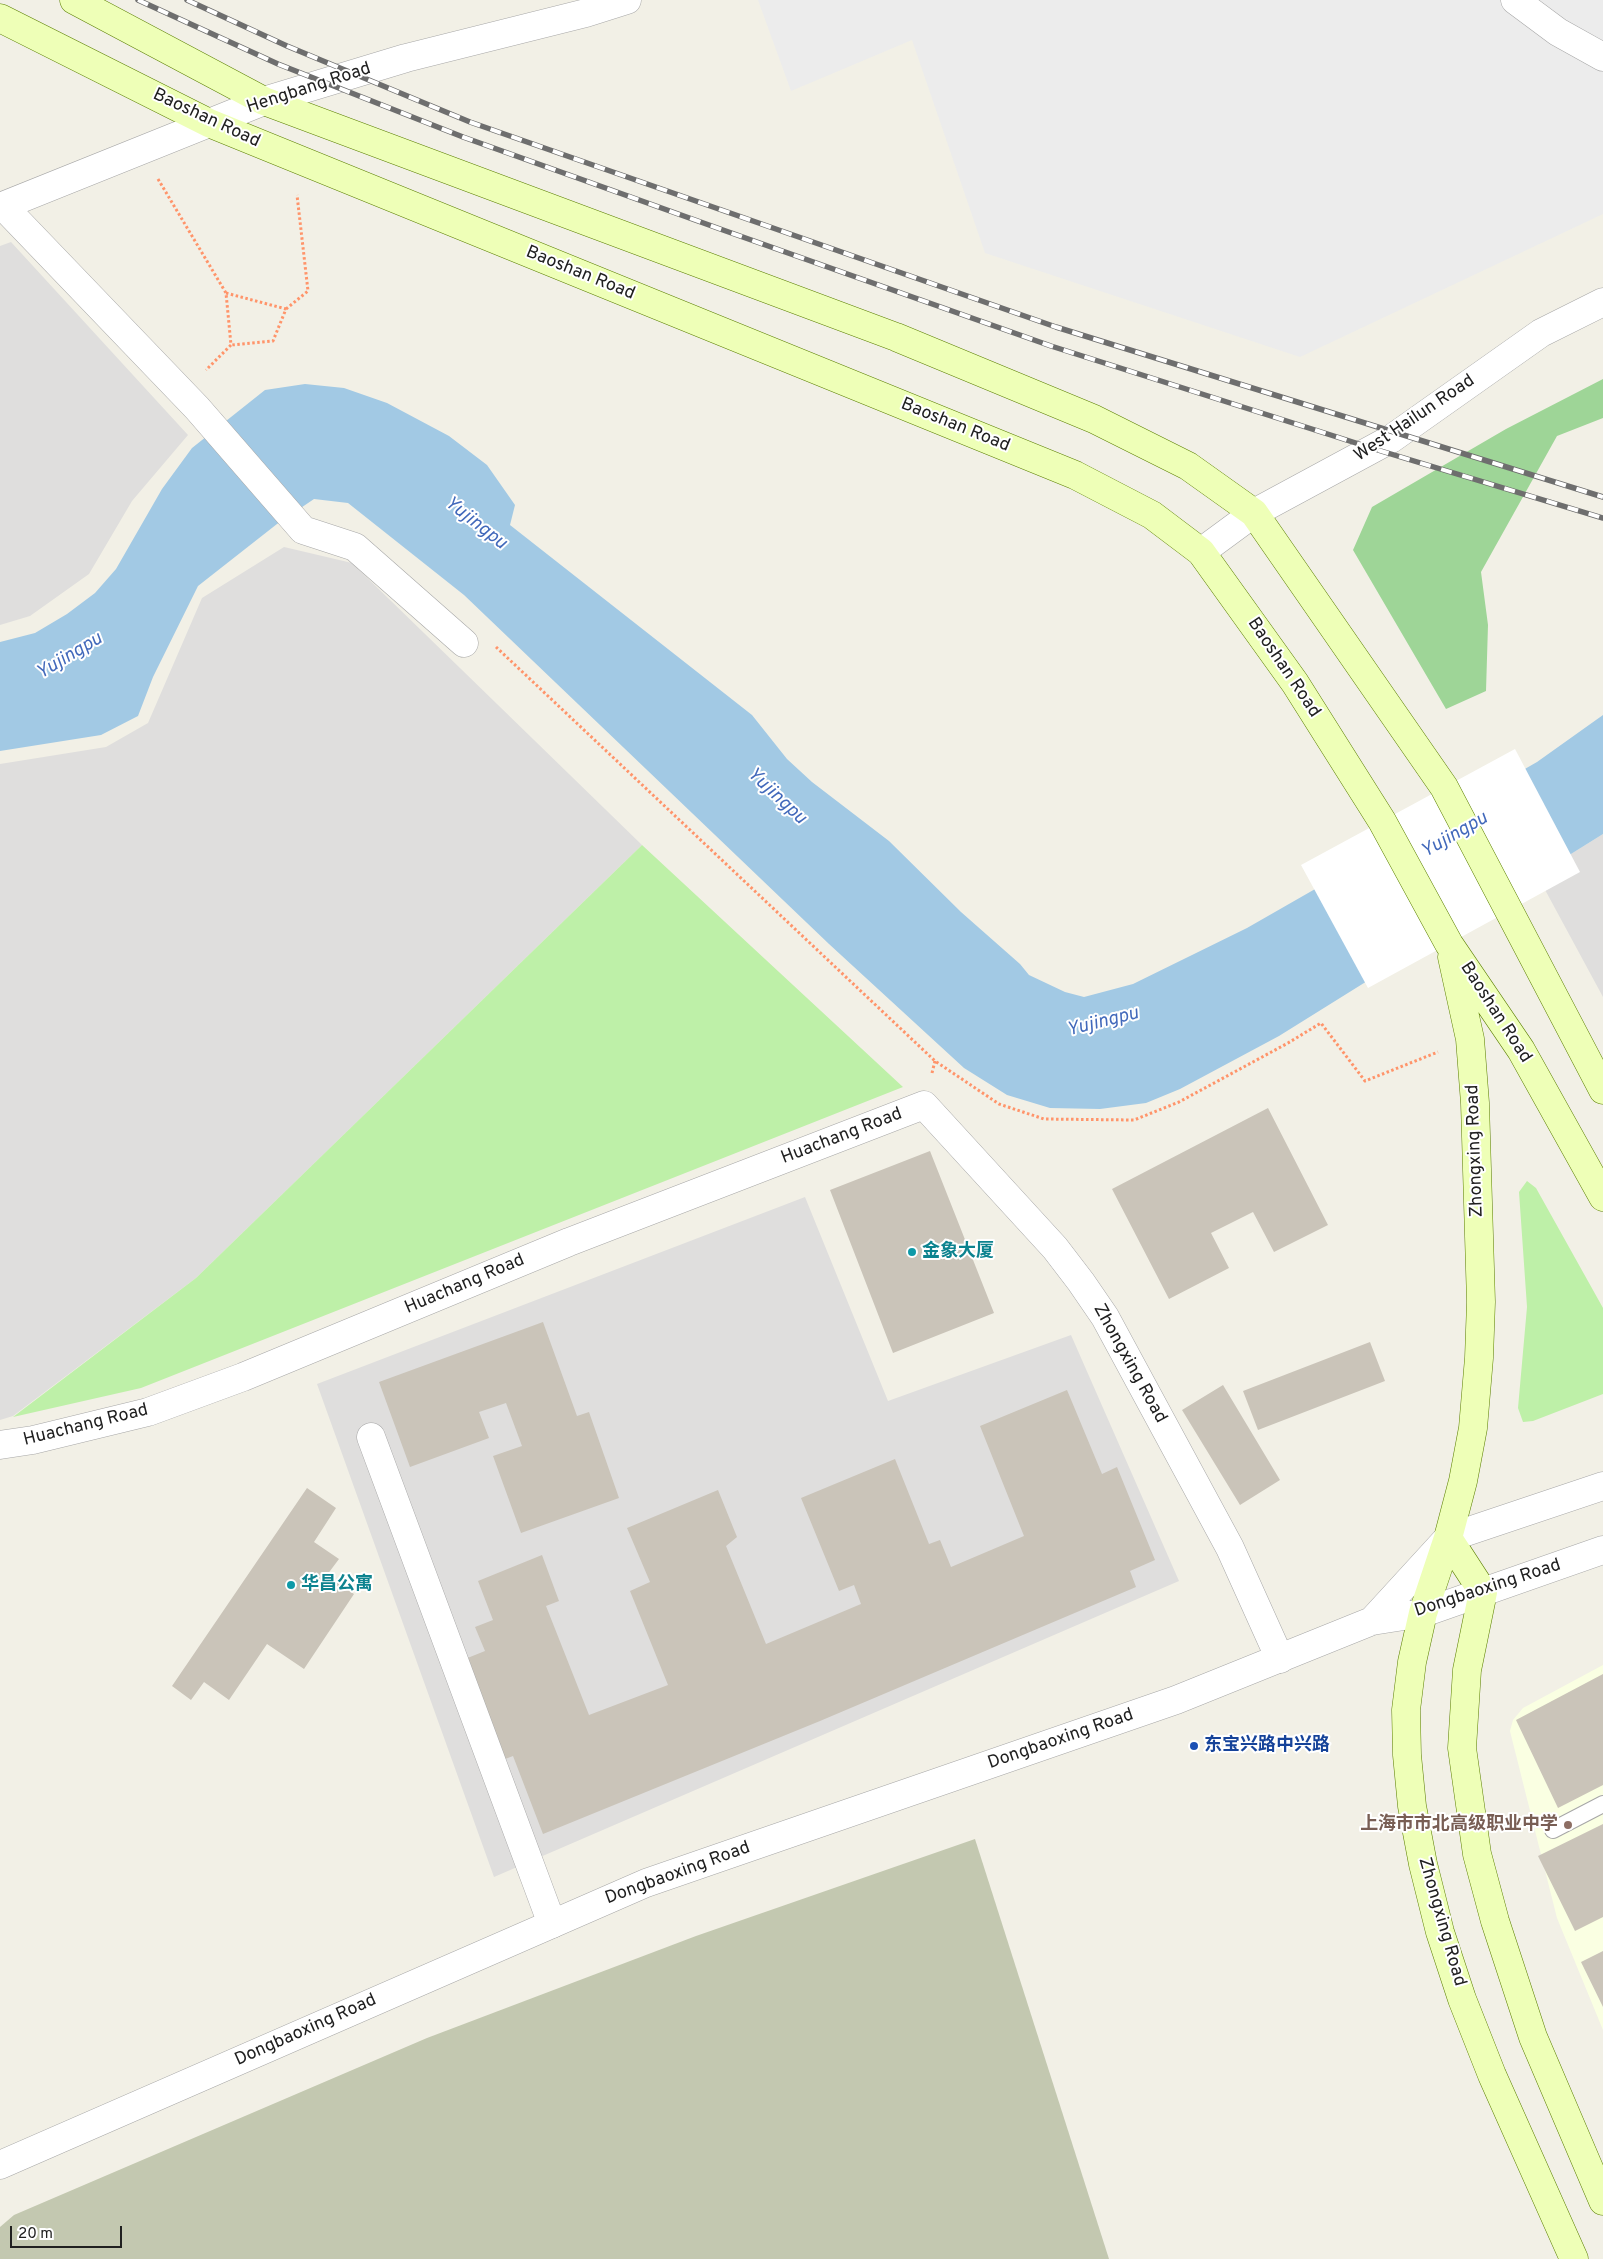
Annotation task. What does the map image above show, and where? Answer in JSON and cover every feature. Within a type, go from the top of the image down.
[{"type":"main road","points":[[74,0],[264,101],[896,337],[1067,408],[1188,466],[1254,514],[1444,787],[1603,1090]]},
{"type":"main road","name":"Baoshan Road","points":[[0,18],[209,123],[1075,475],[1152,514],[1201,552],[1295,683],[1382,821],[1449,944],[1521,1050],[1603,1197]]},
{"type":"main road","name":"Zhongxing Road","points":[[1449,944],[1470,1039],[1475,1103],[1481,1302],[1479,1358],[1472,1428],[1463,1481],[1448,1538],[1423,1613],[1412,1662],[1406,1710],[1408,1764],[1423,1864],[1440,1932],[1462,1999],[1492,2075],[1574,2259]]},
{"type":"main road","points":[[1448,1538],[1483,1592],[1467,1670],[1462,1748],[1477,1854],[1495,1921],[1533,2037],[1603,2201]]},
{"type":"street","name":"Hengbang Road","points":[[2,206],[264,101],[406,58],[586,13],[627,0]]},
{"type":"street","points":[[1515,0],[1558,32],[1603,57]]},
{"type":"street","points":[[2,206],[190,401],[303,530],[355,546],[464,643]]},
{"type":"street","name":"West Hailun Road","points":[[1201,552],[1254,514],[1391,439],[1541,333],[1603,302]]},
{"type":"street","name":"Huachang Road","points":[[0,1446],[33,1440],[148,1412],[244,1376],[569,1242],[924,1105]]},
{"type":"street","name":"Zhongxing Road","points":[[924,1105],[1055,1248],[1082,1282],[1104,1317],[1230,1548],[1280,1659]]},
{"type":"street","points":[[371,1437],[552,1924]]},
{"type":"street","name":"Dongbaoxing Road","points":[[1372,1621],[1448,1538],[1603,1486]]},
{"type":"street","name":"Dongbaoxing Road","points":[[0,2165],[646,1883],[1176,1700],[1372,1621],[1423,1613],[1603,1550]]},
{"type":"lane","points":[[1553,1830],[1603,1804]]},
{"type":"path","points":[[141,150],[226,293],[231,346],[190,401]]},
{"type":"path","points":[[231,346],[273,341],[286,308],[308,291],[293,158]]},
{"type":"path","points":[[226,293],[286,308]]},
{"type":"path","points":[[494,645],[935,1062],[999,1104],[1044,1118],[1134,1120],[1179,1102],[1321,1023],[1364,1081],[1470,1039]]},
{"type":"shaded area","points":[[758,0],[1603,0],[1603,214],[1300,357],[985,253],[912,40],[791,91]]},
{"type":"shaded area","points":[[11,242],[188,435],[132,501],[89,574],[30,616],[0,625],[0,246]]},
{"type":"shaded area","points":[[284,547],[352,563],[642,845],[196,1278],[13,1416],[0,1420],[0,764],[106,747],[148,723],[202,598]]},
{"type":"shaded area","points":[[1603,834],[1603,997],[1537,875]]},
{"type":"shaded area","points":[[805,1197],[888,1401],[1071,1335],[1179,1581],[494,1877],[317,1384]]},
{"type":"shaded area","name":"上海市市北高级职业中学","points":[[1603,1665],[1603,2030],[1557,1918],[1510,1731],[1513,1720],[1523,1708]]},
{"type":"shaded area","points":[[975,1839],[1109,2259],[0,2259],[0,2227],[14,2215],[427,2038],[696,1936]]},
{"type":"green space","points":[[1603,379],[1603,418],[1557,436],[1481,572],[1488,625],[1486,691],[1446,709],[1353,550],[1372,507],[1506,429]]},
{"type":"green space","points":[[642,845],[903,1087],[141,1388],[13,1417],[196,1278]]},
{"type":"green space","points":[[1527,1181],[1536,1188],[1603,1308],[1603,1394],[1533,1421],[1523,1422],[1518,1408],[1527,1307],[1519,1192]]},
{"type":"water","name":"Yujingpu","points":[[305,384],[344,388],[387,403],[449,436],[487,465],[515,505],[510,525],[752,715],[787,759],[812,782],[889,841],[961,912],[1020,964],[1029,975],[1065,992],[1084,997],[1133,984],[1247,928],[1537,762],[1603,715],[1603,834],[1279,1036],[1180,1089],[1146,1103],[1100,1109],[1050,1108],[1007,1095],[964,1068],[829,944],[464,595],[348,503],[314,499],[277,524],[198,586],[153,677],[138,716],[101,735],[0,751],[0,642],[35,633],[67,614],[95,593],[116,569],[162,489],[192,448],[265,390]]},
{"type":"pier","points":[[1515,749],[1580,872],[1368,988],[1301,865]]},
{"type":"building","points":[[1268,1108],[1328,1225],[1274,1252],[1253,1212],[1211,1233],[1229,1268],[1169,1299],[1112,1189]]},
{"type":"building","name":"金象大厦","points":[[930,1151],[994,1313],[893,1353],[830,1190]]},
{"type":"building","points":[[543,1322],[577,1416],[589,1412],[619,1498],[521,1533],[493,1456],[522,1446],[506,1403],[479,1412],[489,1438],[410,1467],[379,1382]]},
{"type":"building","points":[[1370,1342],[1385,1381],[1258,1430],[1243,1391]]},
{"type":"building","points":[[1223,1385],[1280,1480],[1240,1505],[1182,1410]]},
{"type":"building","points":[[1067,1390],[1102,1474],[1117,1467],[1155,1560],[1130,1571],[1136,1587],[820,1721],[543,1834],[513,1756],[500,1761],[460,1661],[485,1651],[475,1627],[493,1620],[478,1581],[542,1555],[559,1601],[546,1606],[589,1715],[668,1685],[630,1591],[650,1582],[627,1528],[718,1490],[737,1537],[726,1546],[766,1644],[861,1604],[854,1585],[839,1591],[801,1498],[895,1459],[929,1544],[940,1540],[951,1567],[1024,1536],[980,1426]]},
{"type":"building","name":"华昌公寓","points":[[307,1488],[336,1508],[314,1542],[339,1559],[327,1575],[354,1594],[304,1669],[267,1644],[229,1700],[204,1682],[191,1700],[172,1686]]},
{"type":"building","points":[[1603,1674],[1603,1785],[1558,1808],[1516,1720]]},
{"type":"building","points":[[1603,1824],[1603,1917],[1575,1931],[1538,1856]]},
{"type":"building","points":[[1603,1951],[1603,2007],[1581,1962]]},
{"type":"railway","points":[[138,0],[278,64],[463,137],[1051,346],[1381,451],[1603,518]]},
{"type":"railway","points":[[187,0],[287,46],[470,122],[1056,327],[1603,497]]},
{"type":"place","name":"金象大厦","points":[[912,1252]]},
{"type":"place","name":"华昌公寓","points":[[291,1585]]},
{"type":"place","name":"东宝兴路中兴路","points":[[1194,1746]]},
{"type":"place","name":"上海市市北高级职业中学","points":[[1568,1825]]}]
